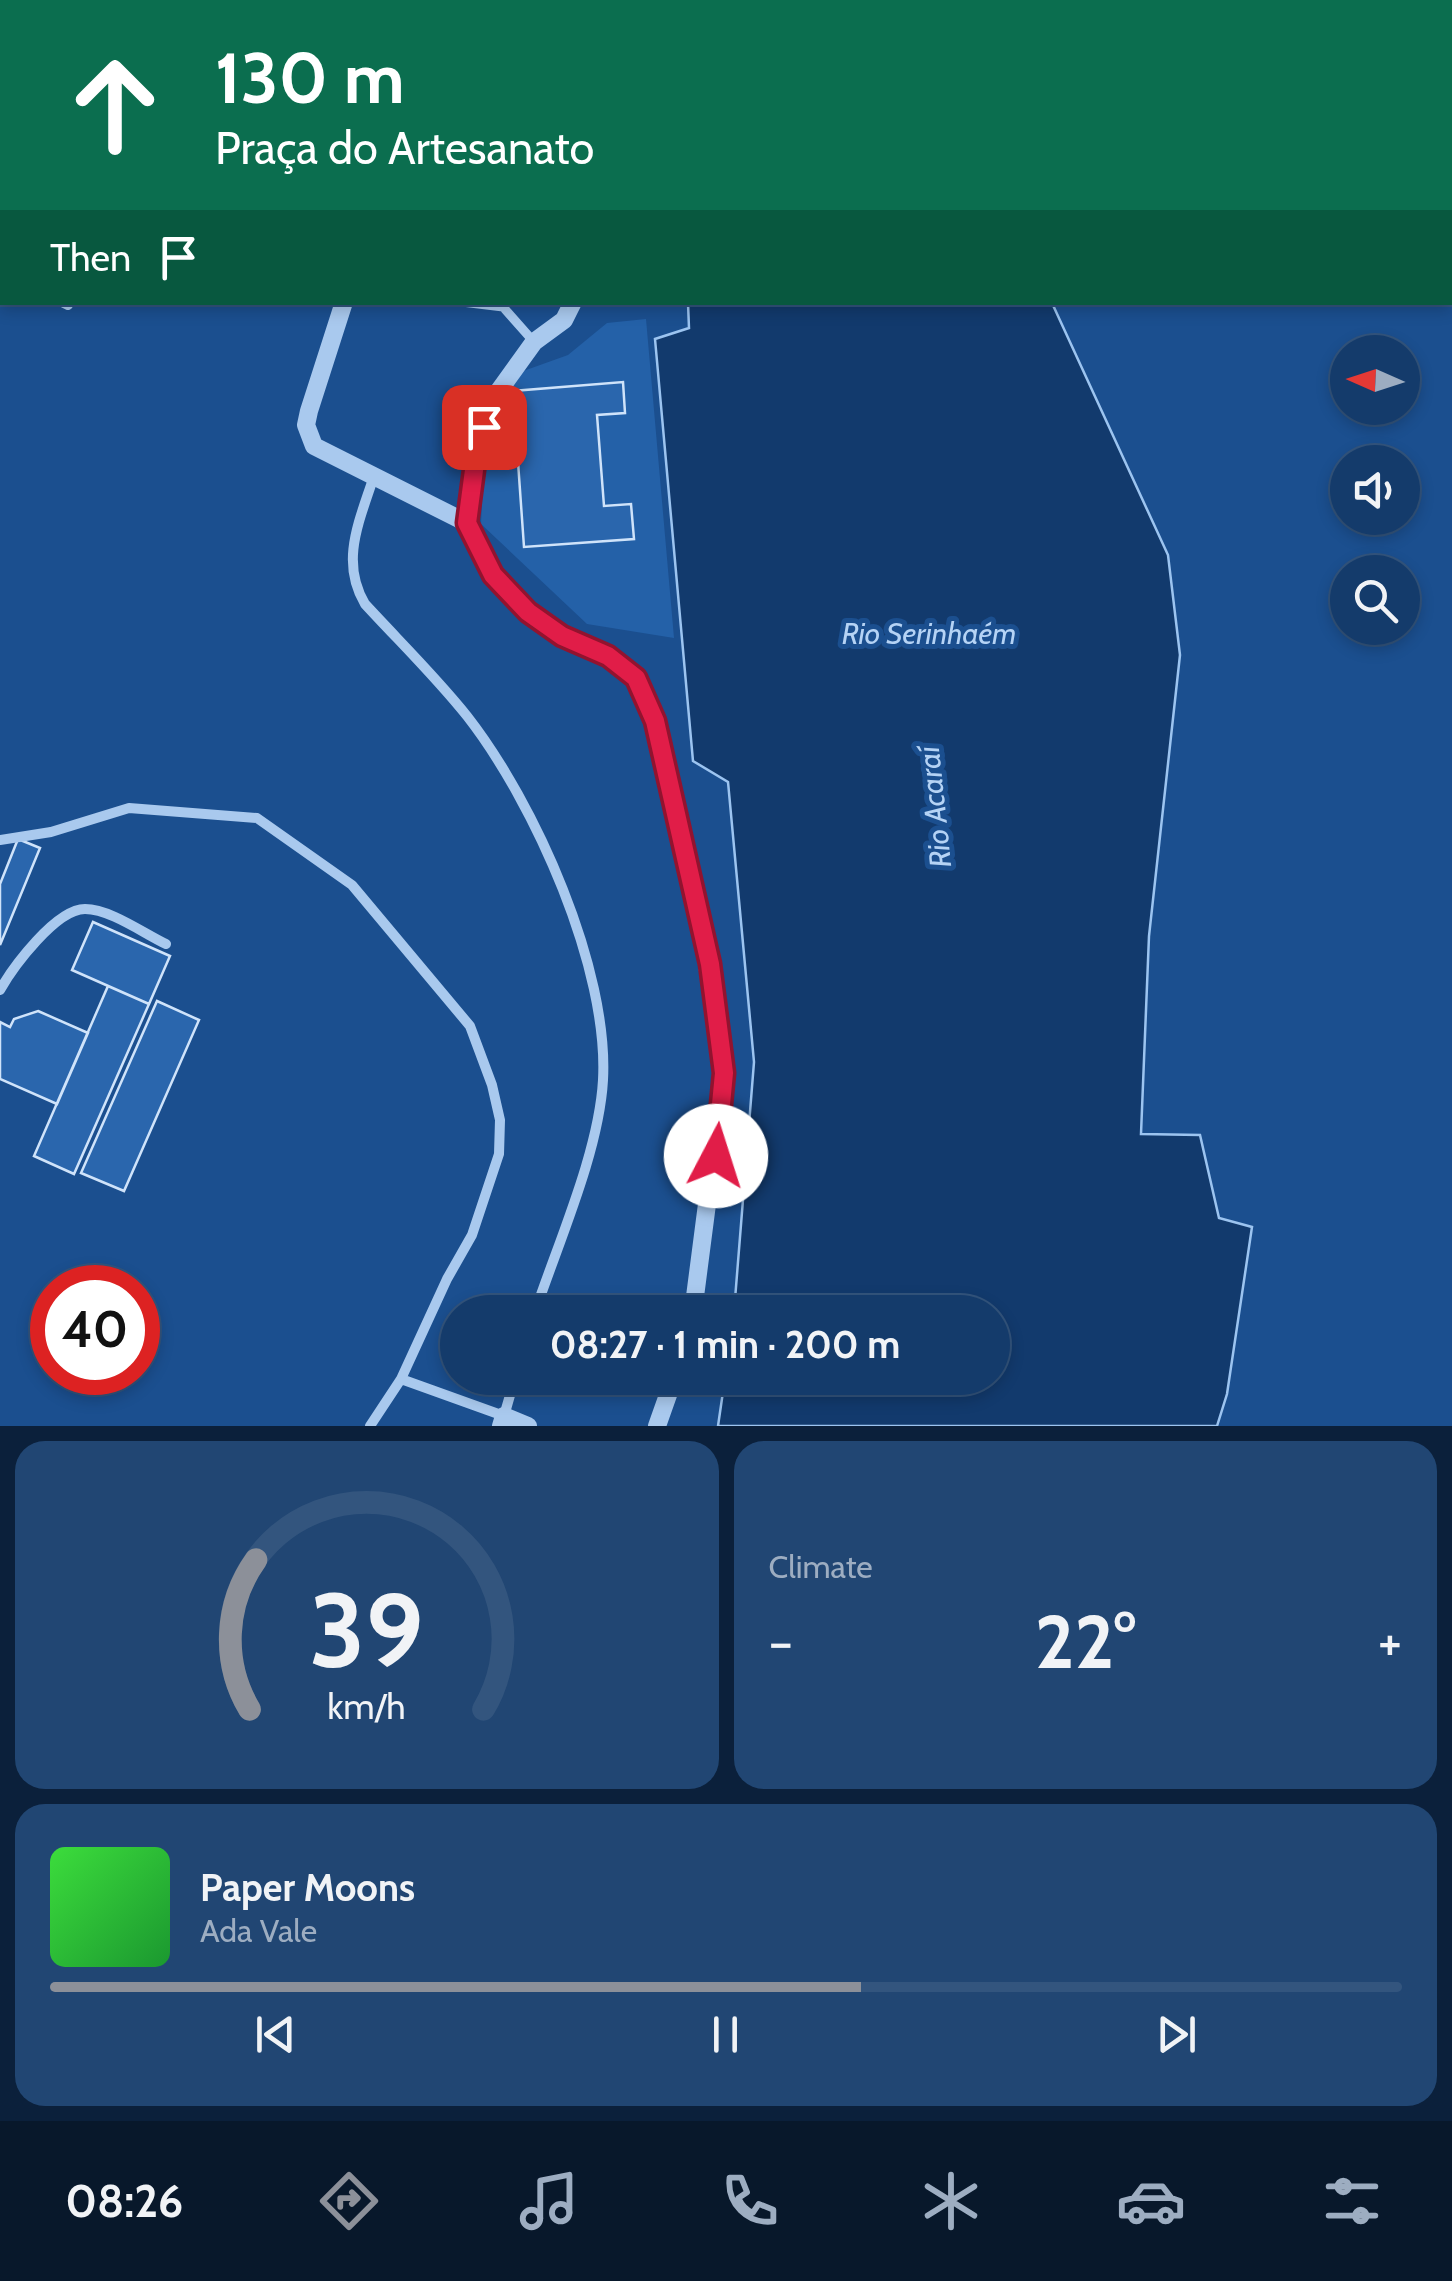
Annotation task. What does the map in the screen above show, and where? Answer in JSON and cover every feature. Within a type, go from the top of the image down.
[{"type":"street","points":[[343,305],[306,425],[314,446],[467,523]]},
{"type":"street","points":[[493,305],[503,306],[534,342]]},
{"type":"street","points":[[572,305],[564,320],[534,342],[493,398],[476,455],[467,523],[493,575],[528,612],[562,636],[608,656],[636,678],[655,721],[694,881],[724,1073],[696,1295]]},
{"type":"street","points":[[373,479],[355,534],[354,585],[366,604],[466,715],[493,753],[558,881],[597,992],[603,1080],[596,1128],[541,1295]]},
{"type":"street","points":[[0,840],[50,832],[130,808],[257,818],[352,884],[470,1026],[492,1085],[500,1120],[499,1154],[472,1236],[446,1279],[401,1380],[370,1426]]},
{"type":"street","points":[[0,990],[14,964],[66,915],[80,909],[94,910],[166,944]]},
{"type":"street","points":[[401,1380],[502,1421],[528,1426]]},
{"type":"street","points":[[502,1421],[510,1395]]},
{"type":"street","points":[[656,1426],[668,1395]]},
{"type":"shaded area","points":[[646,319],[674,638],[587,624],[481,524],[483,479],[515,374],[568,355],[607,323]]},
{"type":"water","name":"Rio Serinhaém","points":[[688,305],[1053,305],[1168,555],[1180,655],[1149,936],[1141,1134],[1200,1135],[1219,1218],[1252,1227],[1227,1394],[1217,1426],[718,1426],[723,1395],[1010,1395],[1010,1295],[735,1295],[754,1062],[728,782],[693,761],[655,339],[689,328]]},
{"type":"building","points":[[623,382],[625,413],[597,415],[604,506],[631,504],[634,539],[524,547],[513,391]]},
{"type":"building","points":[[18,839],[40,848],[0,945],[0,884]]},
{"type":"building","points":[[93,922],[170,956],[149,1004],[72,970]]},
{"type":"building","points":[[108,986],[149,1004],[74,1174],[34,1156]]},
{"type":"building","points":[[157,1001],[199,1020],[124,1191],[81,1173]]},
{"type":"building","points":[[38,1011],[88,1033],[57,1104],[0,1079],[0,1022],[10,1027],[14,1019]]},
{"type":"route","points":[[484,427],[467,523],[493,575],[528,612],[562,636],[608,656],[636,678],[655,721],[710,964],[724,1073],[716,1156]]},
{"type":"water label","name":"Rio Acaraí","points":[[935,807]]}]
